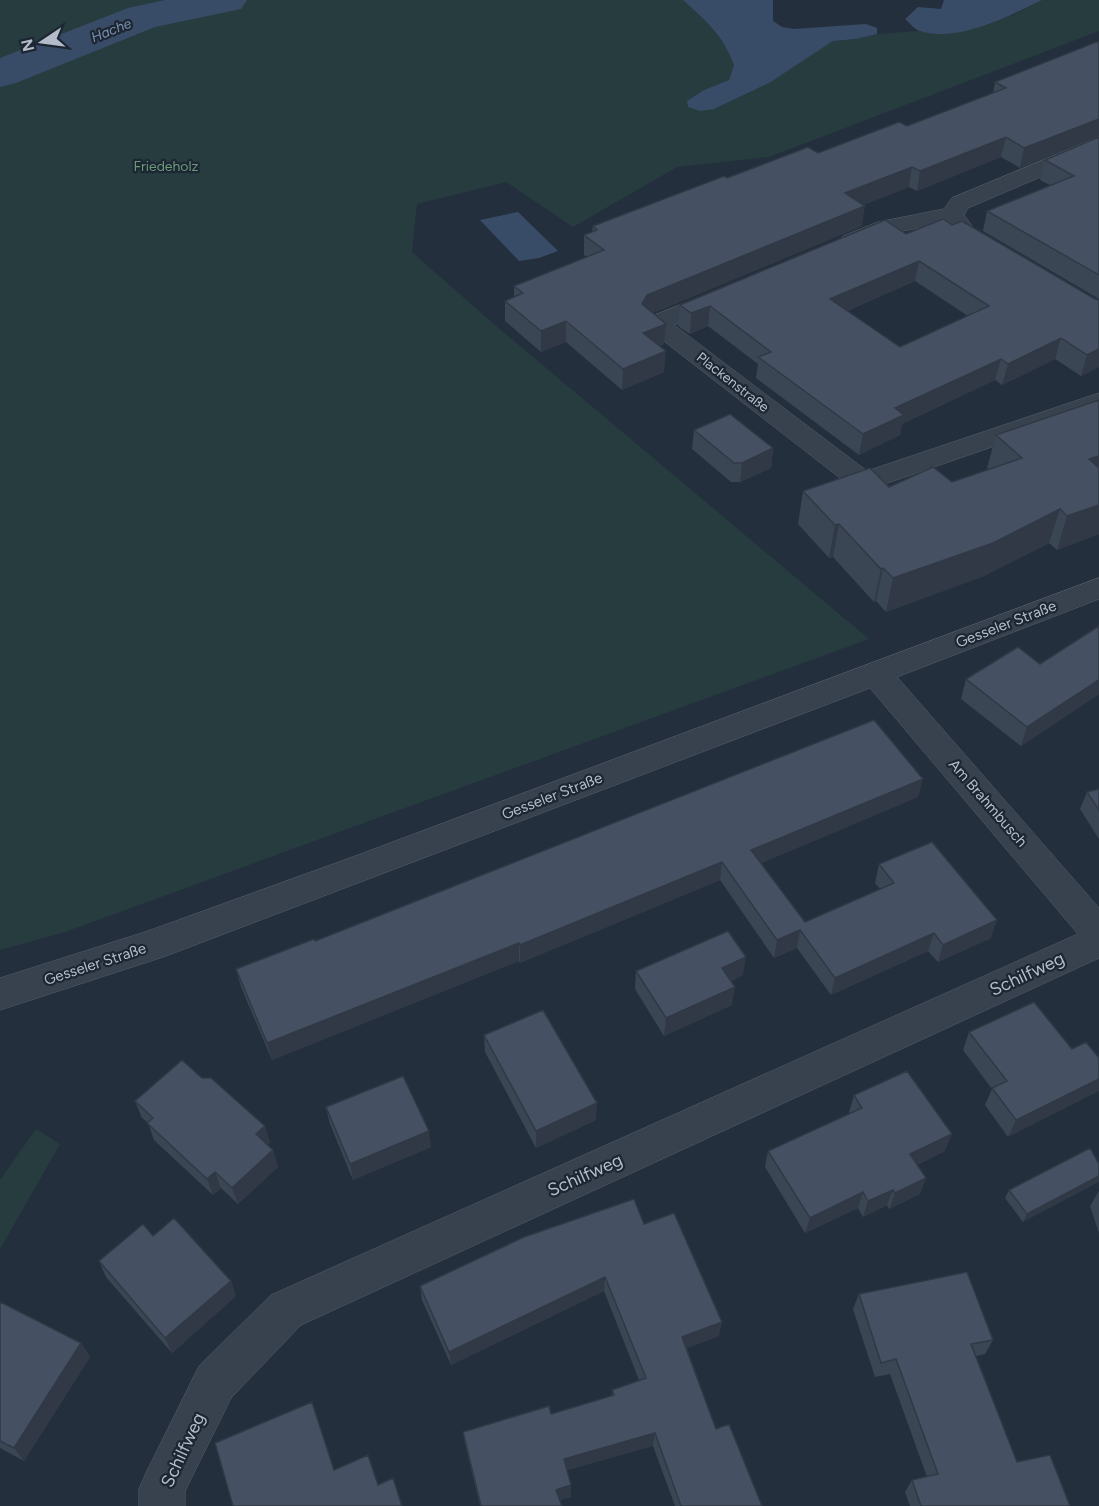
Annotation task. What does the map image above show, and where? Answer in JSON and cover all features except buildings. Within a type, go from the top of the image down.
[{"type":"street","points":[[831,249],[886,226],[952,215],[960,203],[1099,144]]},
{"type":"street","points":[[952,215],[964,232],[983,243]]},
{"type":"street","name":"Plackenstraße","points":[[744,286],[656,323],[863,482],[1099,401]]},
{"type":"street","name":"Gesseler Straße","points":[[0,994],[153,945],[1099,588]]},
{"type":"street","name":"Am Brahmbusch","points":[[876,674],[1099,933]]},
{"type":"street","name":"Schilfweg","points":[[162,1506],[162,1489],[216,1382],[286,1310],[1099,940]]},
{"type":"green space","name":"Friedeholz","points":[[0,0],[683,0],[713,29],[725,45],[734,65],[729,80],[704,90],[714,109],[768,83],[833,41],[877,34],[918,31],[955,33],[1011,16],[1042,0],[1099,0],[1099,31],[769,157],[677,167],[573,227],[506,182],[417,204],[412,252],[496,326],[869,639],[65,932],[0,950]]},
{"type":"green space","points":[[36,1129],[60,1144],[0,1249],[0,1180]]},
{"type":"water","points":[[683,0],[773,0],[773,21],[782,27],[794,29],[866,24],[877,28],[877,34],[833,41],[769,83],[714,109],[700,111],[688,107],[687,101],[704,90],[729,80],[734,65],[719,37],[707,22]]},
{"type":"water","points":[[944,0],[1042,0],[999,20],[966,31],[934,34],[914,28],[905,19],[918,7],[941,9]]},
{"type":"water","points":[[518,212],[558,251],[539,258],[519,261],[480,220]]},
{"type":"waterway","name":"Hache","points":[[0,74],[143,17],[226,0]]}]
